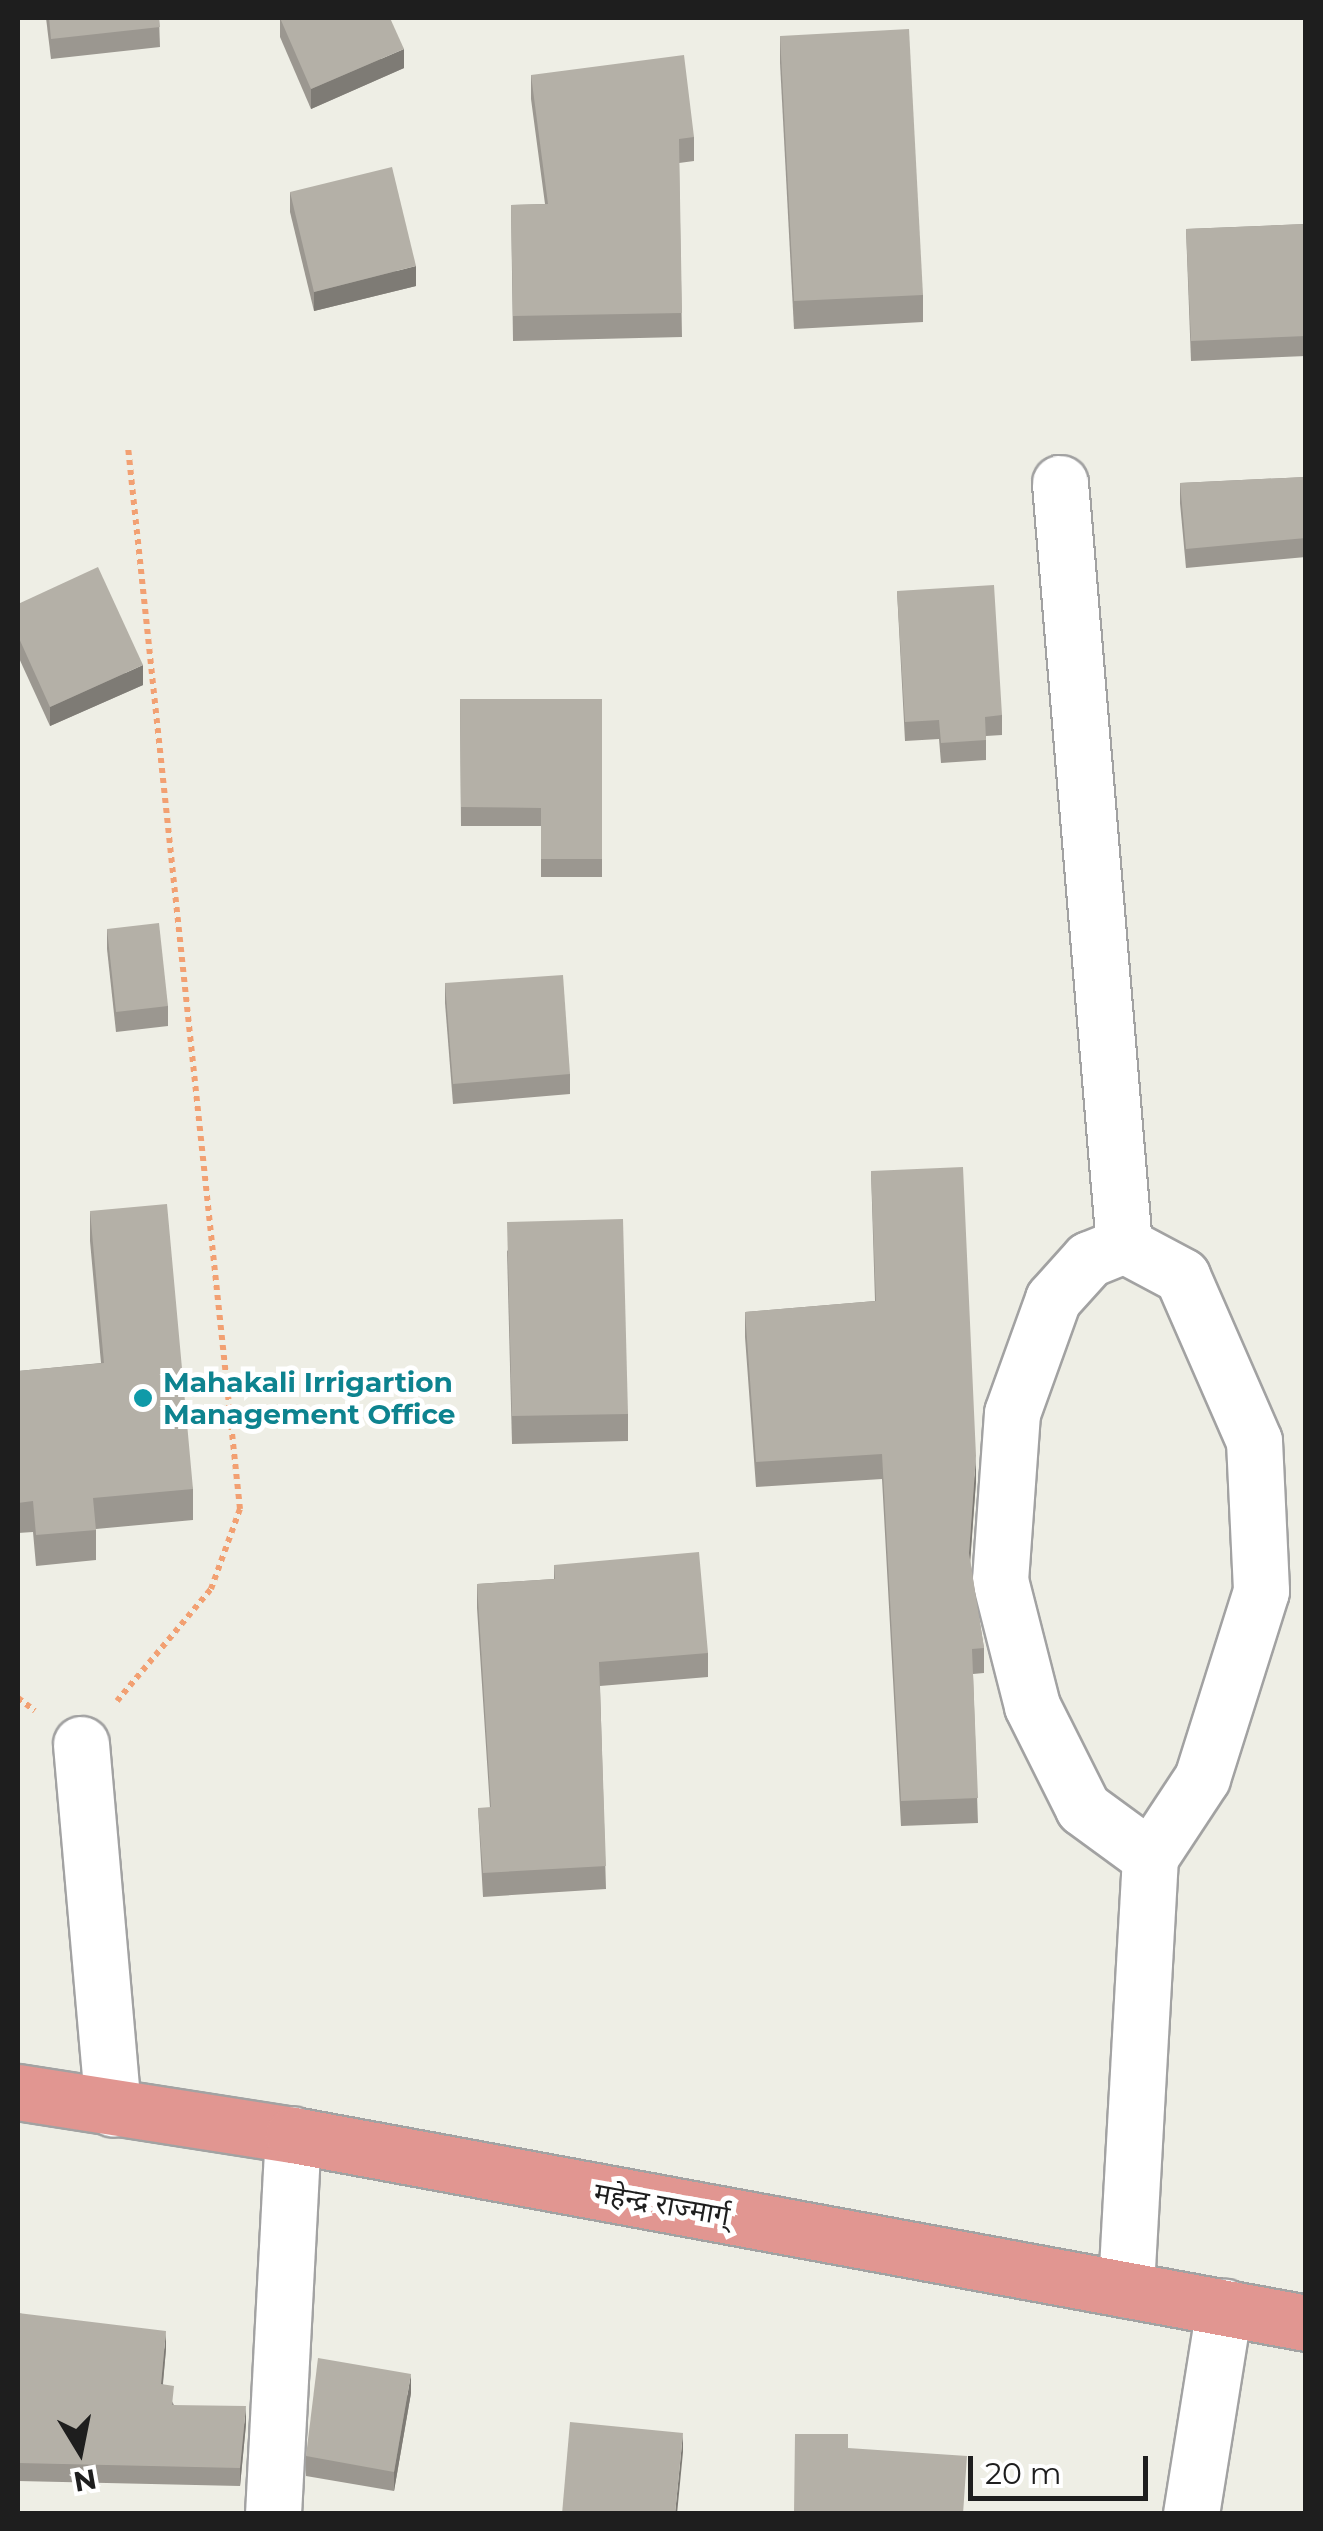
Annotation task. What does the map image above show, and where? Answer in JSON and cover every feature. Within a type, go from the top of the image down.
[{"type":"highway","name":"महेन्द्र राज्मार्ग्","points":[[18,2092],[293,2136],[1306,2323]]},
{"type":"street","points":[[1060,483],[1124,1245]]},
{"type":"street","points":[[1126,2290],[1150,1857],[1202,1778],[1261,1591],[1254,1441],[1182,1276],[1124,1245],[1089,1259],[1053,1299],[1012,1413],[1000,1580],[1032,1706],[1082,1808],[1150,1857]]},
{"type":"street","points":[[81,1744],[114,2108]]},
{"type":"street","points":[[273,2514],[293,2136]]},
{"type":"street","points":[[1191,2514],[1224,2306]]},
{"type":"path","points":[[81,1744],[211,1588],[240,1509],[128,447]]},
{"type":"building","points":[[49,18],[159,18],[160,27],[51,39]]},
{"type":"building","points":[[280,18],[390,18],[404,49],[311,89]]},
{"type":"building","points":[[909,29],[923,295],[794,301],[780,36]]},
{"type":"building","points":[[684,55],[694,137],[679,139],[682,313],[513,316],[511,205],[548,204],[531,75]]},
{"type":"building","points":[[392,167],[416,266],[314,292],[290,192]]},
{"type":"building","points":[[1306,224],[1306,336],[1191,341],[1186,229]]},
{"type":"building","points":[[1306,477],[1306,538],[1186,549],[1180,483]]},
{"type":"building","points":[[98,567],[143,665],[50,707],[18,636],[18,604]]},
{"type":"building","points":[[994,585],[1002,715],[985,717],[986,740],[941,743],[939,720],[905,722],[897,591]]},
{"type":"building","points":[[460,699],[602,699],[602,859],[541,859],[541,808],[461,807]]},
{"type":"building","points":[[159,923],[168,1006],[116,1012],[107,929]]},
{"type":"building","points":[[563,975],[570,1074],[453,1084],[445,983]]},
{"type":"building","points":[[963,1167],[976,1456],[969,1553],[984,1648],[972,1649],[978,1798],[901,1801],[882,1454],[756,1462],[745,1312],[876,1301],[871,1171]]},
{"type":"building","name":"Mahakali Irrigartion Management Office","points":[[167,1204],[193,1489],[93,1498],[96,1530],[36,1535],[33,1501],[18,1503],[18,1371],[104,1363],[90,1211]]},
{"type":"building","points":[[623,1219],[628,1414],[512,1416],[507,1222]]},
{"type":"building","points":[[699,1552],[708,1653],[599,1662],[606,1866],[483,1873],[478,1808],[491,1807],[477,1584],[555,1579],[554,1565]]},
{"type":"building","points":[[18,2313],[166,2331],[161,2384],[174,2386],[172,2405],[246,2406],[240,2468],[18,2463]]},
{"type":"building","points":[[318,2358],[411,2374],[394,2472],[306,2456]]},
{"type":"building","points":[[570,2422],[683,2433],[675,2514],[562,2514]]},
{"type":"building","points":[[795,2434],[848,2434],[848,2448],[967,2456],[963,2514],[794,2514]]},
{"type":"place","name":"Mahakali Irrigartion Management Office","points":[[143,1398]]}]
